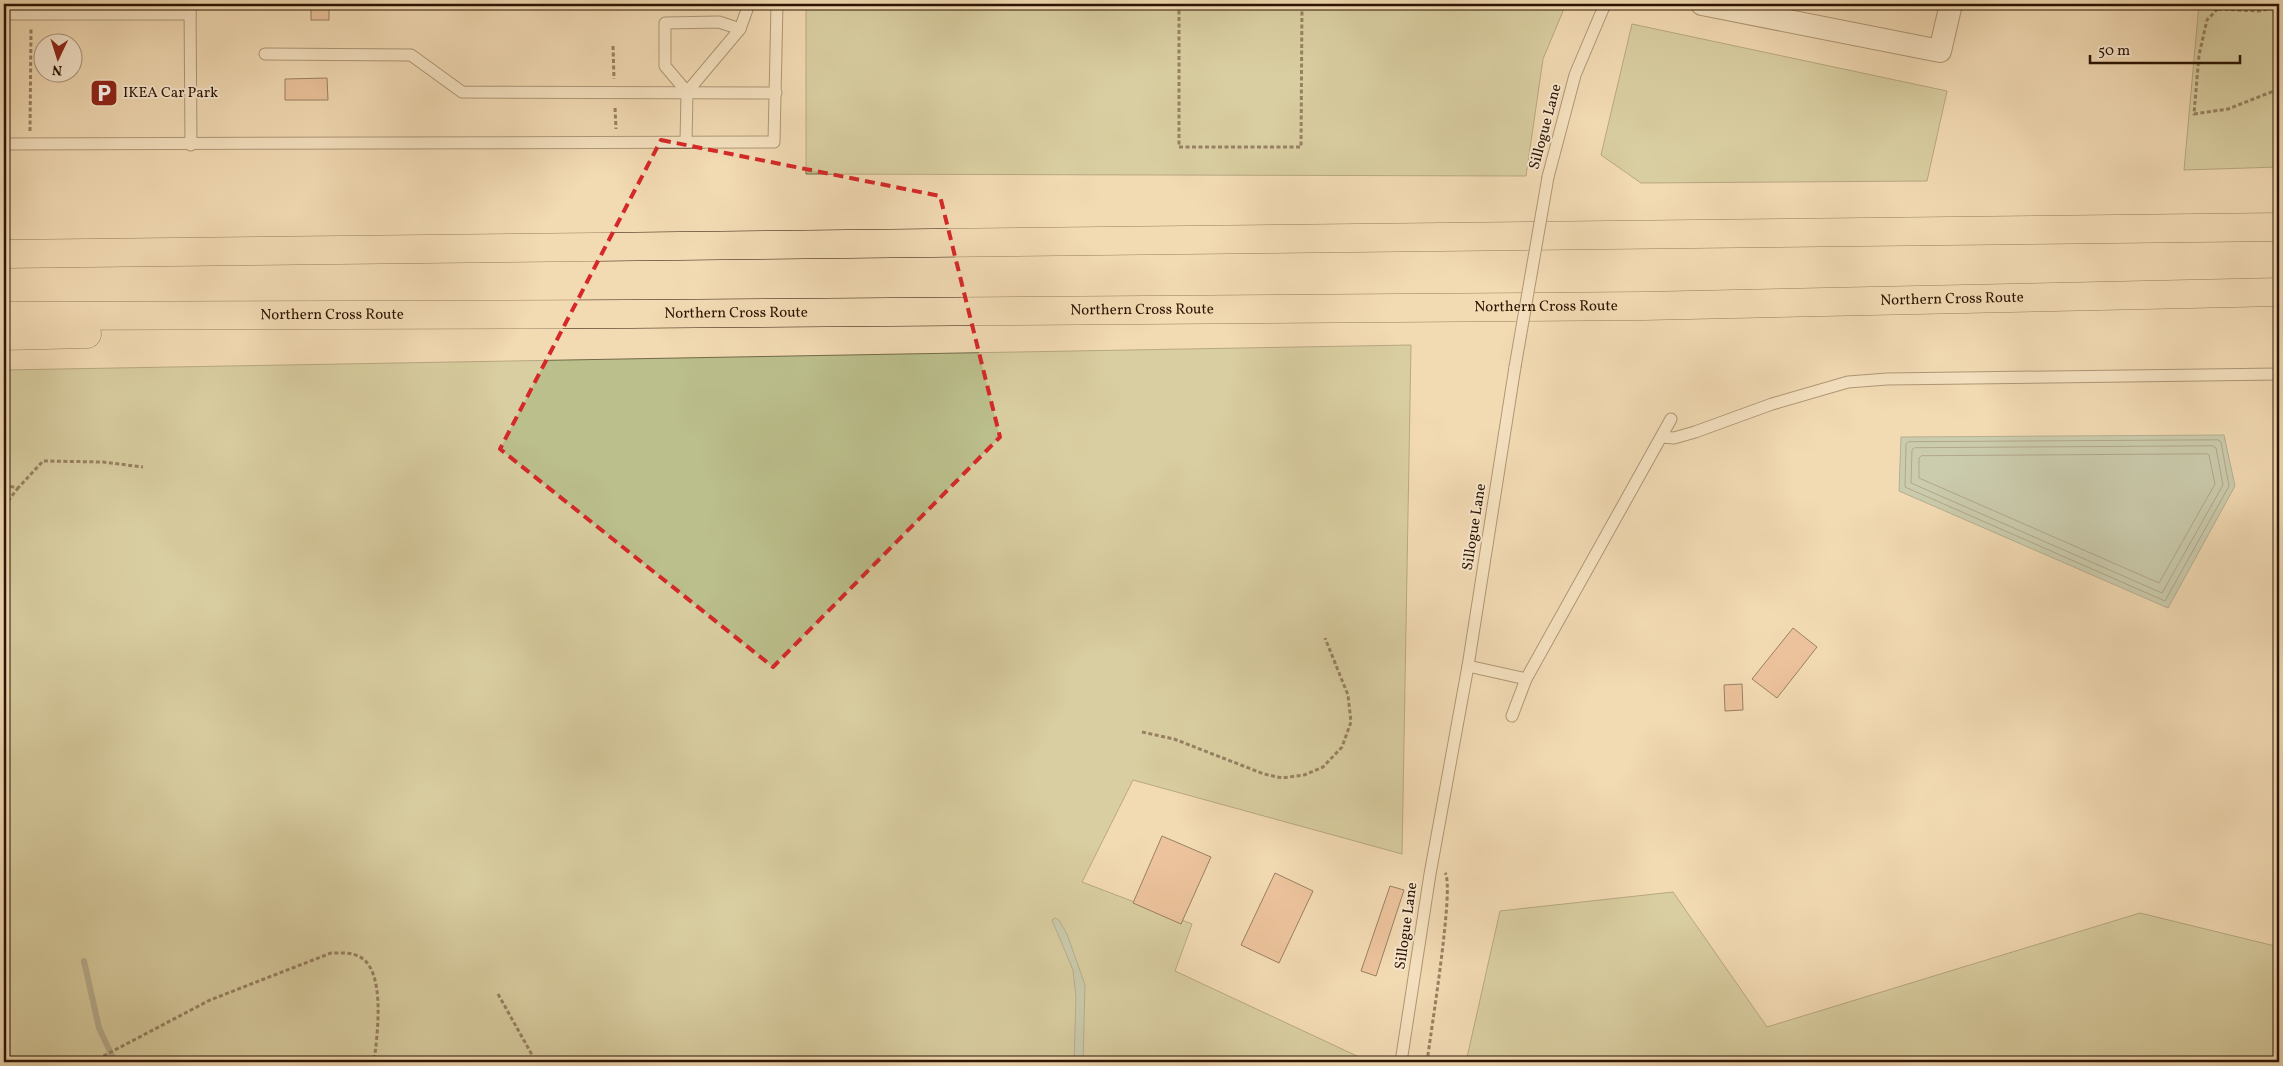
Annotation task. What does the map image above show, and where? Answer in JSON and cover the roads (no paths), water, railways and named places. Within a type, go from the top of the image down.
[{"type":"highway","points":[[4,254],[2279,227]]},
{"type":"highway","name":"Northern Cross Route","points":[[4,316],[630,314],[1654,306],[2279,292]]},
{"type":"highway","points":[[4,336],[392,326],[630,314]]},
{"type":"street","points":[[1702,4],[1940,51],[1951,4]]},
{"type":"lane","points":[[686,142],[687,92],[740,29],[749,4]]},
{"type":"lane","points":[[4,144],[774,142],[777,4]]},
{"type":"lane","name":"Sillogue Lane","points":[[1401,1062],[1431,868],[1468,666],[1515,367],[1548,177],[1575,75],[1606,4]]},
{"type":"lane","points":[[4,14],[190,9],[191,145]]},
{"type":"lane","points":[[687,92],[665,66],[665,23],[719,22],[740,29]]},
{"type":"lane","points":[[265,54],[411,55],[462,92],[776,92]]},
{"type":"lane","points":[[1662,437],[1674,438],[1695,432],[1772,404],[1848,382],[1887,379],[2279,374]]},
{"type":"lane","points":[[1512,716],[1526,679],[1671,418]]},
{"type":"lane","points":[[1468,666],[1526,679]]},
{"type":"water","points":[[2224,435],[2235,486],[2168,608],[1899,491],[1901,437]]},
{"type":"water","points":[[1055,918],[1059,920],[1067,934],[1085,985],[1083,1062],[1074,1062],[1076,997],[1073,970],[1052,920]]},
{"type":"waterway","points":[[84,961],[99,1028],[115,1062]]},
{"type":"place","name":"IKEA Car Park","points":[[104,93]]}]
